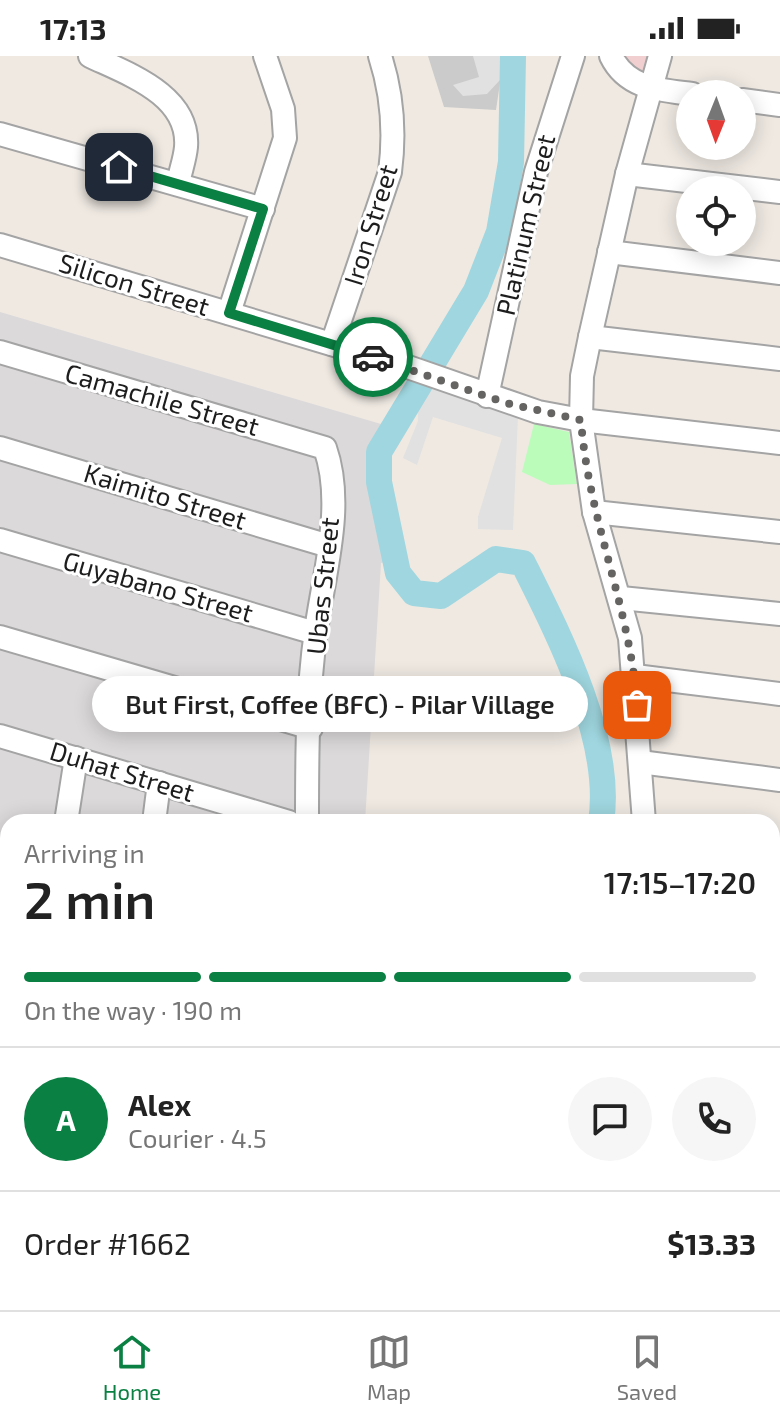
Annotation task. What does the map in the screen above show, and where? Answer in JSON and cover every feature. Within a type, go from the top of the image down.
[{"type":"street","points":[[90,56],[139,79],[176,108],[186,145],[178,184]]},
{"type":"street","points":[[229,313],[285,138],[283,109],[265,56]]},
{"type":"street","name":"Iron Street","points":[[332,344],[390,172],[393,146],[389,99],[380,56]]},
{"type":"street","name":"Platinum Street","points":[[487,396],[536,172],[573,56]]},
{"type":"street","points":[[611,56],[626,76],[651,89],[676,92]]},
{"type":"street","points":[[643,814],[635,676],[621,598],[594,512],[581,420],[582,376],[590,337],[627,174],[660,56]]},
{"type":"street","points":[[756,102],[780,105]]},
{"type":"street","points":[[0,134],[263,209]]},
{"type":"street","points":[[627,174],[780,192]]},
{"type":"street","name":"Silicon Street","points":[[0,245],[417,370],[487,396],[581,420],[780,443]]},
{"type":"street","points":[[609,252],[780,273]]},
{"type":"street","points":[[590,337],[780,359]]},
{"type":"street","name":"Camachile Street","points":[[0,352],[325,448]]},
{"type":"street","name":"Kaimito Street","points":[[0,448],[329,546]]},
{"type":"street","name":"Ubas Street","points":[[307,814],[315,633],[329,546],[332,469],[325,448]]},
{"type":"street","points":[[594,512],[780,532]]},
{"type":"street","name":"Guyabano Street","points":[[0,540],[315,633]]},
{"type":"street","points":[[621,598],[780,614]]},
{"type":"street","points":[[0,637],[311,728]]},
{"type":"street","points":[[635,676],[780,694]]},
{"type":"street","name":"Duhat Street","points":[[0,736],[159,783],[246,814]]},
{"type":"street","points":[[67,814],[76,758]]},
{"type":"street","points":[[640,762],[780,780]]},
{"type":"street","points":[[155,814],[159,783]]},
{"type":"shaded area","points":[[428,56],[504,56],[496,110],[444,107]]},
{"type":"shaded area","points":[[473,56],[504,56],[500,80],[487,94],[463,96],[453,85],[479,77]]},
{"type":"shaded area","points":[[616,56],[653,56],[649,73],[638,77]]},
{"type":"shaded area","points":[[0,312],[381,424],[372,449],[373,491],[390,561],[381,563],[365,814],[0,814]]},
{"type":"shaded area","points":[[417,384],[518,416],[513,530],[478,529],[478,517],[502,438],[433,417],[417,465],[403,458],[418,421]]},
{"type":"green space","points":[[534,424],[569,432],[577,484],[550,485],[522,472]]},
{"type":"waterway","points":[[513,56],[511,162],[499,232],[476,291],[379,452],[379,482],[398,573],[414,593],[441,596],[496,559],[523,563],[566,654],[591,723],[603,790],[602,814]]},
{"type":"way so far","points":[[373,357],[506,403],[581,420],[594,512],[630,638],[637,705]]},
{"type":"place","name":"But First, Coffee (BFC) - Pilar Village","points":[[637,705]]},
{"type":"route","points":[[119,167],[263,209],[229,313],[373,357]]}]
